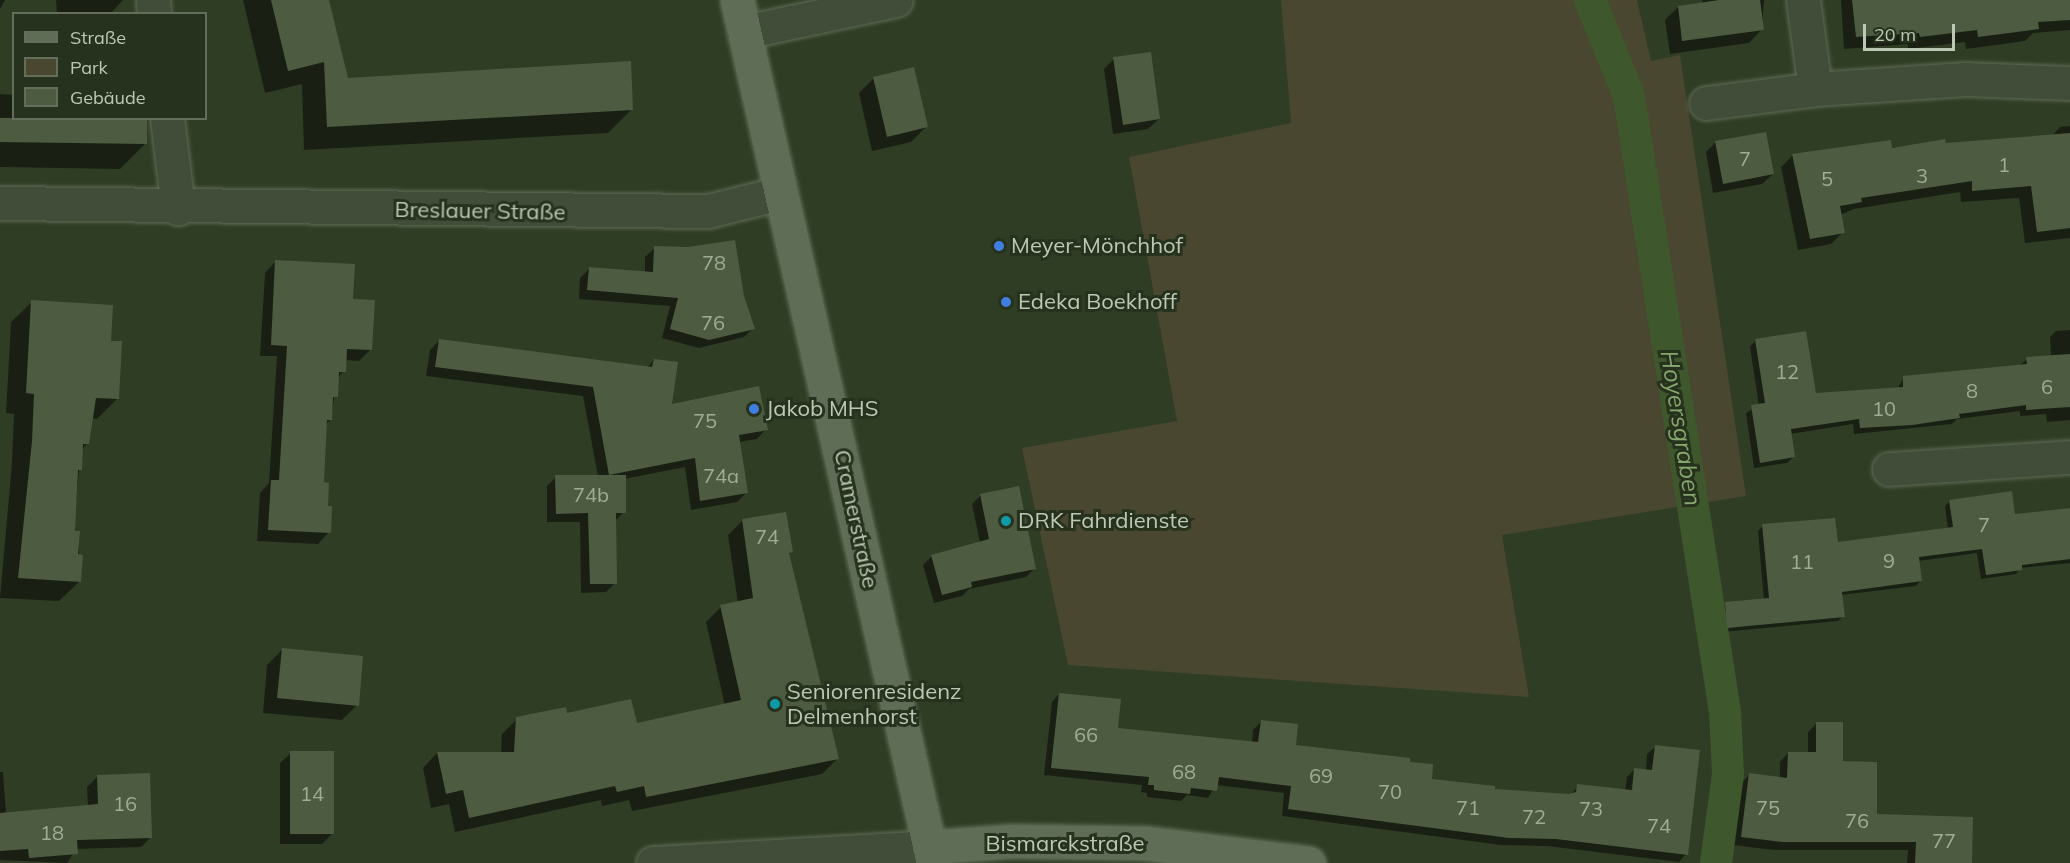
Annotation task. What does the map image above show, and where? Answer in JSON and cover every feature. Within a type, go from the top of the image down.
[{"type":"main road","name":"Cramerstraße","points":[[737,0],[780,193],[838,434],[931,855]]},
{"type":"main road","name":"Bismarckstraße","points":[[931,855],[1012,841],[1145,843],[1309,863]]},
{"type":"street","points":[[744,32],[896,0]]},
{"type":"street","points":[[1803,0],[1815,89]]},
{"type":"street","points":[[1706,103],[1815,89],[1965,79],[2070,84]]},
{"type":"street","points":[[167,120],[177,208]]},
{"type":"street","name":"Breslauer Straße","points":[[0,203],[177,208],[708,210],[780,193]]},
{"type":"street","points":[[1889,469],[2070,457]]},
{"type":"street","points":[[653,863],[931,855]]},
{"type":"green space","points":[[1281,0],[1637,0],[1651,61],[1680,55],[1746,496],[1502,535],[1529,697],[1068,665],[1022,448],[1177,421],[1129,157],[1291,123]]},
{"type":"building","points":[[271,0],[329,0],[348,78],[631,61],[633,110],[327,127],[324,62],[288,71]]},
{"type":"building","points":[[1719,0],[1760,0],[1764,30],[1682,41],[1678,6]]},
{"type":"building","points":[[1852,0],[2070,0],[2070,20],[2038,22],[2039,29],[1978,37],[1977,30],[1920,37],[1919,33],[1856,37]]},
{"type":"building","points":[[1151,52],[1160,119],[1123,125],[1113,57]]},
{"type":"building","points":[[914,67],[928,127],[887,137],[873,77]]},
{"type":"building","points":[[0,118],[12,118],[12,120],[147,120],[147,144],[0,142]]},
{"type":"building","points":[[1766,132],[1774,174],[1723,184],[1715,141]]},
{"type":"building","points":[[2070,133],[2070,228],[2037,232],[2031,186],[1972,191],[1972,181],[1861,198],[1862,202],[1840,206],[1845,233],[1810,239],[1792,154],[1891,140],[1892,148],[1945,139],[1946,143]]},
{"type":"building","points":[[735,240],[744,296],[755,329],[709,340],[670,329],[678,298],[587,290],[589,267],[653,272],[654,246],[688,247]]},
{"type":"building","points":[[275,260],[355,264],[353,299],[375,300],[372,350],[347,349],[346,372],[339,372],[338,397],[333,397],[332,420],[327,420],[324,482],[329,483],[328,506],[332,506],[331,533],[268,530],[271,480],[279,480],[287,346],[271,345]]},
{"type":"building","points":[[31,300],[113,305],[111,341],[122,341],[119,399],[96,398],[89,444],[83,444],[82,470],[78,470],[75,531],[80,531],[78,554],[83,555],[81,582],[18,578],[32,441],[34,394],[26,393]]},
{"type":"building","points":[[1806,331],[1816,393],[1903,387],[1903,376],[2027,364],[2026,357],[2070,354],[2070,407],[2026,410],[2026,405],[1959,414],[1960,418],[1912,425],[1860,428],[1859,419],[1791,429],[1795,457],[1760,463],[1751,405],[1765,403],[1755,339]]},
{"type":"building","points":[[439,339],[652,367],[654,359],[678,362],[672,404],[759,386],[768,430],[739,435],[748,493],[700,501],[695,458],[609,475],[593,387],[435,367]]},
{"type":"building","points":[[555,475],[626,475],[626,513],[616,513],[617,584],[590,584],[588,513],[556,514]]},
{"type":"building","name":"DRK Fahrdienste","points":[[1019,486],[1036,569],[971,582],[972,587],[942,595],[931,555],[989,539],[980,494]]},
{"type":"building","points":[[2012,491],[2015,514],[2070,508],[2070,559],[2022,565],[2022,570],[1986,575],[1982,549],[1919,557],[1922,581],[1842,592],[1845,617],[1727,628],[1725,602],[1769,598],[1762,524],[1835,518],[1838,542],[1953,527],[1949,500]]},
{"type":"building","name":"Seniorenresidenz Delmenhorst","points":[[786,512],[793,552],[789,553],[839,759],[646,797],[644,786],[617,792],[615,786],[469,818],[463,790],[446,794],[437,752],[514,752],[516,717],[566,707],[567,713],[631,699],[637,723],[741,700],[720,605],[753,598],[742,519]]},
{"type":"building","points":[[282,648],[363,656],[359,706],[277,698]]},
{"type":"building","points":[[1059,693],[1121,699],[1118,728],[1258,742],[1261,720],[1298,724],[1296,745],[1410,758],[1410,762],[1433,764],[1432,779],[1495,786],[1495,789],[1569,794],[1576,792],[1577,784],[1632,790],[1634,768],[1652,770],[1655,745],[1700,750],[1688,855],[1556,839],[1509,838],[1288,809],[1291,786],[1219,777],[1217,791],[1191,788],[1190,794],[1154,790],[1154,785],[1148,785],[1149,777],[1051,768]]},
{"type":"building","points":[[1816,722],[1843,722],[1843,761],[1877,762],[1877,814],[1973,817],[1972,863],[1915,863],[1916,842],[1783,842],[1741,837],[1749,773],[1787,778],[1788,752],[1816,752]]},
{"type":"building","points":[[290,751],[334,751],[334,834],[290,834]]},
{"type":"building","points":[[150,773],[152,838],[77,840],[78,854],[29,858],[28,849],[0,851],[0,813],[98,804],[97,775]]},
{"type":"waterway","name":"Hoyersgraben","points":[[1590,0],[1629,96],[1725,712],[1728,774],[1716,863]]},
{"type":"place","name":"Meyer-Mönchhof","points":[[999,246]]},
{"type":"place","name":"Edeka Boekhoff","points":[[1006,302]]},
{"type":"place","name":"Jakob MHS","points":[[754,409]]},
{"type":"place","name":"DRK Fahrdienste","points":[[1006,521]]},
{"type":"place","name":"Seniorenresidenz Delmenhorst","points":[[775,704]]}]
